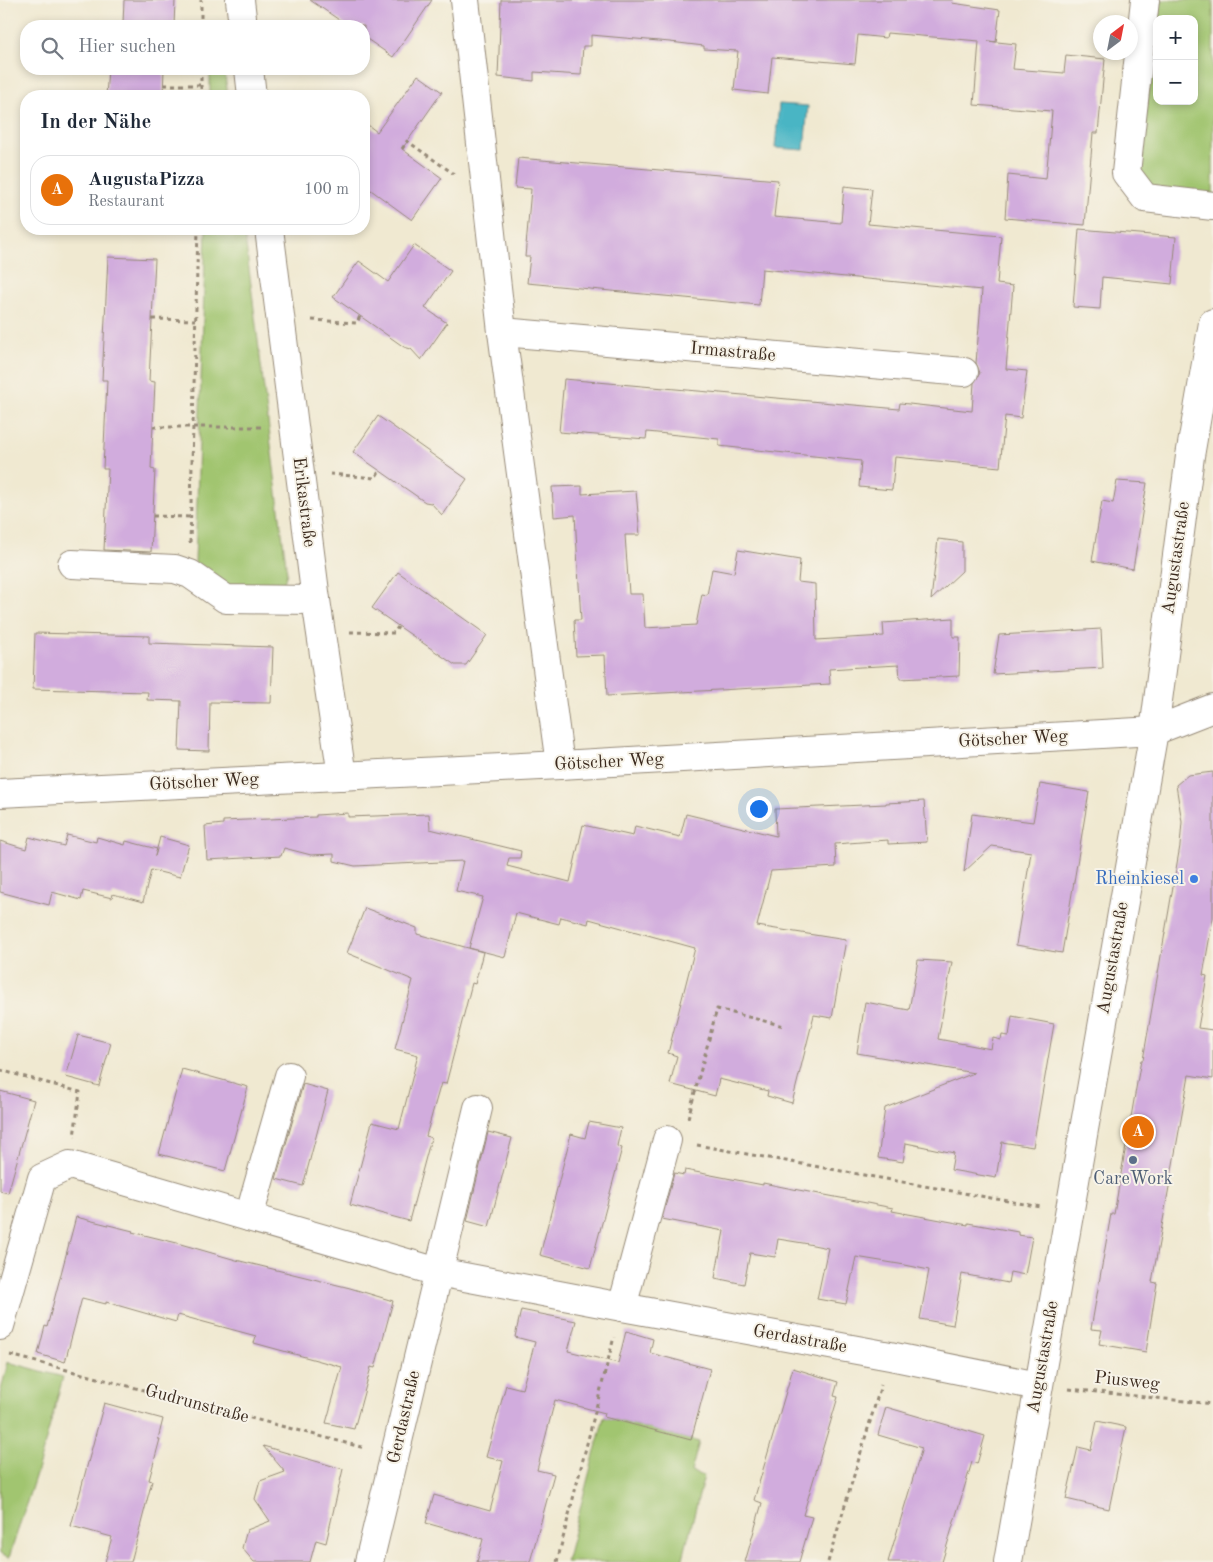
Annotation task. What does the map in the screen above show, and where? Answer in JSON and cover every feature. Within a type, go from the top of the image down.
[{"type":"street","points":[[240,0],[242,20]]},
{"type":"street","points":[[465,0],[502,332],[560,765]]},
{"type":"street","points":[[1145,0],[1126,173],[1145,198],[1213,206]]},
{"type":"street","points":[[250,75],[251,90]]},
{"type":"street","name":"Erikastraße","points":[[270,235],[320,631],[342,776]]},
{"type":"street","name":"Augustastraße","points":[[1008,1562],[1154,731],[1190,456],[1213,323]]},
{"type":"street","name":"Irmastraße","points":[[502,332],[964,372]]},
{"type":"street","points":[[72,564],[175,569],[190,574],[226,599],[316,600]]},
{"type":"street","name":"Götscher Weg","points":[[0,792],[560,765],[1154,731],[1213,708]]},
{"type":"street","points":[[249,1217],[289,1076]]},
{"type":"street","name":"Gerdastraße","points":[[369,1562],[478,1108]]},
{"type":"street","points":[[622,1308],[674,1141]]},
{"type":"street","points":[[0,1326],[42,1178],[70,1165],[438,1272]]},
{"type":"street","name":"Gerdastraße","points":[[438,1272],[622,1308],[890,1356],[1038,1386]]},
{"type":"path","points":[[201,20],[202,0]]},
{"type":"path","points":[[201,75],[201,90]]},
{"type":"path","points":[[164,85],[201,85]]},
{"type":"path","points":[[402,149],[407,141],[487,197]]},
{"type":"path","points":[[190,574],[198,235]]},
{"type":"path","points":[[280,318],[357,322],[360,316]]},
{"type":"path","points":[[152,319],[195,320]]},
{"type":"path","points":[[152,426],[294,427]]},
{"type":"path","points":[[300,472],[375,478],[380,470]]},
{"type":"path","points":[[153,516],[190,517]]},
{"type":"path","points":[[320,631],[394,634],[398,626]]},
{"type":"path","points":[[784,1026],[717,1009],[674,1141],[1068,1212]]},
{"type":"path","points":[[0,1070],[80,1092],[70,1165]]},
{"type":"path","points":[[557,1562],[622,1308]]},
{"type":"path","name":"Gudrunstraße","points":[[9,1355],[394,1456]]},
{"type":"path","points":[[828,1562],[890,1356]]},
{"type":"path","name":"Piusweg","points":[[1038,1386],[1213,1404]]},
{"type":"green space","points":[[1161,0],[1213,0],[1213,201],[1147,186],[1138,169],[1153,60],[1153,105],[1198,105],[1198,15],[1159,15]]},
{"type":"green space","points":[[210,75],[225,75],[227,90],[210,90]]},
{"type":"green space","points":[[206,235],[245,235],[287,573],[282,589],[231,594],[195,563]]},
{"type":"green space","points":[[8,1362],[63,1377],[41,1458],[9,1558],[0,1554],[0,1394]]},
{"type":"green space","points":[[604,1417],[699,1442],[691,1472],[704,1476],[682,1562],[566,1562]]},
{"type":"water","points":[[779,104],[808,106],[804,150],[775,148]]},
{"type":"building","points":[[124,0],[175,0],[174,20],[123,20]]},
{"type":"building","points":[[310,0],[432,0],[393,57],[370,41],[370,20],[339,20]]},
{"type":"building","points":[[501,0],[953,0],[952,3],[1000,10],[996,42],[1016,44],[1013,69],[1064,73],[1066,55],[1093,58],[1093,60],[1105,60],[1098,133],[1093,133],[1085,225],[1005,218],[1008,175],[1046,179],[1052,111],[974,105],[979,41],[887,33],[886,38],[858,35],[855,64],[772,57],[768,94],[734,90],[738,51],[704,49],[704,46],[591,35],[591,46],[583,46],[581,75],[534,72],[534,81],[498,77]]},
{"type":"building","points":[[108,75],[164,75],[163,90],[106,90]]},
{"type":"building","points":[[418,75],[442,92],[402,149],[442,178],[412,220],[370,189],[370,127],[377,132]]},
{"type":"building","points":[[518,158],[778,180],[774,217],[841,223],[844,186],[872,189],[868,224],[1001,236],[997,284],[1013,286],[1006,369],[1027,371],[1021,418],[1005,416],[1000,467],[895,457],[892,490],[859,487],[861,461],[719,446],[719,439],[647,432],[646,439],[559,432],[564,379],[899,409],[900,403],[972,411],[974,383],[980,373],[976,363],[982,290],[762,269],[759,305],[527,283],[530,257],[525,257],[531,189],[515,188]]},
{"type":"building","points":[[1079,229],[1176,237],[1172,284],[1102,277],[1100,309],[1073,307]]},
{"type":"building","points":[[414,245],[451,271],[425,308],[447,323],[421,360],[411,349],[404,347],[333,297],[359,261],[388,282]]},
{"type":"building","points":[[108,257],[155,259],[149,381],[155,382],[151,469],[155,470],[151,552],[104,550],[108,469],[103,469],[107,380],[102,380]]},
{"type":"building","points":[[378,416],[467,479],[442,515],[431,503],[425,502],[353,452]]},
{"type":"building","points":[[1117,481],[1147,483],[1133,569],[1092,561],[1102,501],[1113,503]]},
{"type":"building","points":[[582,486],[582,494],[636,491],[640,535],[625,535],[629,594],[643,594],[645,628],[696,625],[702,594],[707,595],[712,569],[734,573],[738,550],[800,560],[798,582],[815,584],[816,640],[884,636],[883,623],[953,618],[953,637],[960,637],[959,676],[900,679],[899,665],[861,667],[829,669],[830,684],[607,696],[605,655],[576,656],[574,620],[581,620],[575,515],[554,517],[552,487]]},
{"type":"building","points":[[938,539],[962,542],[962,571],[931,600]]},
{"type":"building","points":[[398,572],[487,635],[466,665],[455,665],[372,608]]},
{"type":"building","points":[[1101,629],[1103,668],[993,674],[999,635]]},
{"type":"building","points":[[35,633],[149,636],[149,643],[273,647],[271,703],[210,702],[209,751],[179,750],[181,701],[147,700],[148,692],[33,689]]},
{"type":"building","points":[[1213,772],[1213,918],[1203,975],[1207,976],[1198,1028],[1213,1030],[1213,1079],[1189,1075],[1152,1282],[1157,1283],[1146,1352],[1099,1344],[1102,1330],[1091,1329],[1111,1214],[1114,1214],[1141,1060],[1143,1060],[1180,846],[1182,822],[1176,785],[1188,775]]},
{"type":"building","points":[[1040,784],[1089,792],[1062,953],[1016,945],[1031,852],[992,846],[964,872],[972,814],[1033,822]]},
{"type":"building","points":[[924,801],[927,842],[888,844],[888,840],[835,844],[836,867],[771,871],[757,926],[846,940],[832,1018],[814,1015],[792,1103],[767,1096],[768,1091],[719,1079],[715,1096],[670,1084],[677,1056],[668,1053],[695,948],[589,919],[588,924],[561,917],[559,924],[516,913],[505,957],[469,948],[483,897],[456,891],[463,861],[355,866],[334,861],[334,854],[311,855],[284,848],[281,856],[207,860],[205,826],[223,824],[223,821],[316,817],[316,815],[348,813],[348,817],[429,814],[430,829],[521,851],[520,858],[509,858],[507,866],[570,882],[583,825],[633,836],[635,826],[680,837],[686,814],[776,836],[775,809]]},
{"type":"building","points":[[67,835],[96,842],[97,837],[125,845],[126,841],[157,849],[160,837],[189,845],[180,877],[151,870],[143,902],[113,894],[112,898],[83,891],[81,900],[52,892],[49,905],[0,892],[0,841],[26,849],[29,837],[64,846]]},
{"type":"building","points":[[365,908],[417,928],[417,934],[483,952],[475,984],[472,983],[446,1084],[441,1083],[426,1136],[431,1138],[409,1221],[350,1205],[372,1122],[399,1129],[418,1055],[395,1049],[413,980],[347,953]]},
{"type":"building","points":[[918,960],[952,962],[938,1039],[991,1049],[993,1038],[1001,1040],[1002,1035],[1009,1036],[1012,1016],[1054,1024],[1033,1147],[1002,1142],[996,1178],[951,1170],[954,1153],[906,1143],[903,1162],[878,1158],[885,1108],[974,1073],[857,1053],[865,1002],[909,1010]]},
{"type":"building","points":[[78,1035],[111,1043],[99,1086],[66,1077]]},
{"type":"building","points":[[182,1069],[248,1087],[225,1171],[159,1154]]},
{"type":"building","points":[[303,1084],[328,1091],[303,1186],[276,1179]]},
{"type":"building","points":[[0,1091],[34,1100],[8,1193],[0,1191]]},
{"type":"building","points":[[589,1122],[621,1128],[617,1146],[622,1148],[590,1268],[540,1255],[571,1134],[585,1138]]},
{"type":"building","points":[[488,1132],[512,1138],[489,1227],[467,1221]]},
{"type":"building","points":[[685,1170],[893,1208],[892,1211],[1018,1232],[1018,1235],[1032,1237],[1025,1275],[1010,1272],[1008,1283],[962,1274],[953,1325],[920,1319],[929,1270],[905,1265],[856,1257],[846,1304],[817,1299],[828,1248],[803,1243],[778,1239],[775,1257],[750,1253],[744,1284],[715,1278],[724,1231],[662,1219],[674,1173],[684,1175]]},
{"type":"building","points":[[76,1217],[350,1288],[393,1301],[375,1368],[371,1367],[354,1429],[326,1423],[342,1367],[254,1343],[256,1336],[178,1315],[176,1322],[106,1302],[106,1304],[82,1298],[65,1362],[38,1354]]},
{"type":"building","points":[[521,1310],[576,1321],[568,1351],[618,1363],[626,1331],[653,1339],[650,1353],[710,1369],[691,1440],[604,1417],[605,1413],[555,1400],[537,1470],[554,1474],[530,1562],[477,1562],[483,1539],[426,1523],[434,1495],[490,1511],[503,1461],[486,1457],[506,1385],[522,1389],[535,1342],[515,1337]]},
{"type":"building","points":[[793,1368],[838,1382],[834,1396],[838,1397],[803,1515],[812,1517],[799,1562],[745,1562],[762,1503],[754,1500]]},
{"type":"building","points":[[104,1403],[163,1419],[158,1439],[160,1439],[149,1480],[152,1481],[131,1562],[105,1562],[112,1537],[71,1526]]},
{"type":"building","points":[[886,1407],[985,1436],[977,1464],[972,1462],[942,1562],[888,1562],[922,1448],[878,1435]]},
{"type":"building","points":[[1097,1421],[1126,1427],[1109,1509],[1066,1499],[1078,1447],[1091,1450]]},
{"type":"building","points":[[263,1446],[343,1469],[326,1543],[316,1540],[310,1562],[254,1562],[242,1548],[247,1530],[270,1521],[255,1499],[260,1481],[285,1472]]},
{"type":"place","name":"Rheinkiesel","points":[[1194,879]]},
{"type":"place","name":"AugustaPizza","points":[[1138,1132]]},
{"type":"place","name":"CareWork","points":[[1133,1160]]}]
